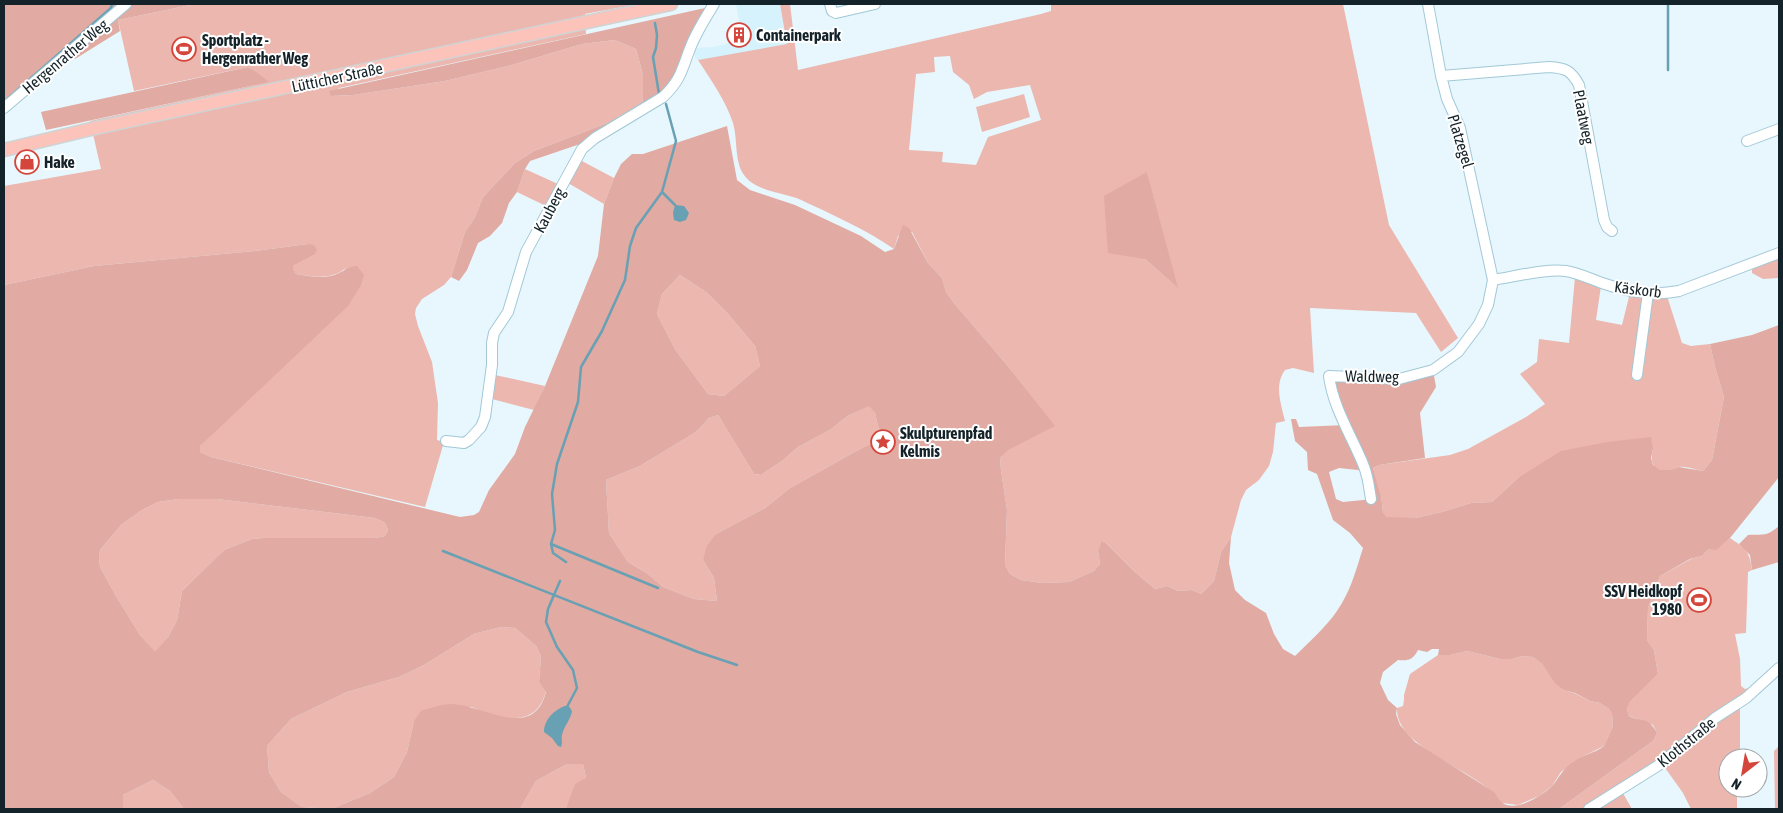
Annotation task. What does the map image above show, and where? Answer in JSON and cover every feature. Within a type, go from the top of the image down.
[{"type":"main road","name":"Lütticher Straße","points":[[4,150],[100,127],[671,4]]},
{"type":"street","name":"Hergenrather Weg","points":[[4,108],[126,4]]},
{"type":"street","name":"Kauberg","points":[[446,440],[458,443],[469,440],[481,427],[485,417],[494,333],[508,312],[512,302],[526,252],[582,149],[595,138],[663,97],[672,89],[678,81],[692,44],[714,4]]},
{"type":"street","points":[[830,4],[832,11],[836,13],[875,4]]},
{"type":"street","name":"Platzegel","points":[[1428,4],[1447,99],[1460,128],[1493,280]]},
{"type":"street","name":"Plaatweg","points":[[1442,76],[1548,67],[1561,67],[1569,71],[1579,85],[1604,220],[1612,232]]},
{"type":"street","points":[[1747,141],[1779,129]]},
{"type":"street","name":"Käskorb","points":[[1493,280],[1556,270],[1568,271],[1612,287],[1664,294],[1679,291],[1779,253]]},
{"type":"street","name":"Waldweg","points":[[1371,499],[1366,471],[1335,402],[1329,376],[1399,379],[1433,370],[1458,352],[1479,324],[1488,305],[1493,280]]},
{"type":"street","points":[[1637,375],[1648,293]]},
{"type":"street","name":"Klothstraße","points":[[1589,809],[1659,765],[1715,718],[1746,698],[1779,668]]},
{"type":"shaded area","points":[[4,4],[195,4],[118,20],[120,31],[75,59],[66,49],[4,101]]},
{"type":"shaded area","points":[[195,4],[639,4],[585,14],[586,34],[339,88],[332,96],[353,95],[445,81],[512,65],[582,44],[615,40],[636,49],[643,75],[642,103],[615,120],[534,151],[515,163],[483,197],[475,217],[465,232],[451,277],[444,285],[422,299],[416,308],[415,314],[418,326],[432,362],[438,403],[437,440],[444,442],[425,507],[211,457],[200,452],[200,446],[346,268],[328,276],[316,277],[296,274],[292,270],[293,266],[314,255],[308,244],[255,251],[94,266],[4,285],[4,186],[101,169],[90,121],[268,82],[248,67],[134,91],[118,20]]},
{"type":"shaded area","points":[[736,4],[780,4],[787,44],[709,59],[698,60],[695,58],[694,48],[713,47],[735,42],[733,29],[739,21]]},
{"type":"shaded area","points":[[780,4],[790,4],[798,70],[1041,14],[1051,11],[1051,4],[1343,4],[1389,225],[1458,338],[1441,352],[1416,313],[1310,308],[1314,373],[1293,368],[1285,370],[1280,382],[1279,395],[1285,421],[1276,423],[1273,452],[1269,466],[1259,480],[1246,490],[1241,500],[1231,537],[1221,552],[1214,581],[1201,594],[1192,590],[1178,591],[1167,586],[1155,589],[1103,541],[1098,551],[1100,564],[1094,571],[1069,582],[1042,583],[1021,580],[1010,574],[1005,565],[1007,510],[1000,458],[1007,450],[1054,426],[1007,365],[954,303],[946,292],[942,278],[928,263],[912,232],[898,236],[894,249],[860,228],[799,199],[755,185],[744,175],[741,169],[737,157],[733,123],[730,115],[718,91],[698,60],[787,44]],"holes":[[[950,56],[953,72],[969,85],[974,99],[987,92],[1030,85],[1041,120],[988,137],[976,165],[942,162],[943,152],[909,150],[916,74],[935,72],[934,57]],[[1147,173],[1177,287],[1145,259]]]},
{"type":"shaded area","points":[[705,8],[689,44],[682,66],[661,95],[586,142],[530,161],[525,169],[517,192],[509,203],[502,223],[490,236],[478,243],[467,270],[459,281],[451,277],[465,232],[475,217],[483,197],[515,163],[534,151],[615,120],[642,103],[643,75],[636,49],[615,40],[582,44],[512,65],[445,81],[353,95],[331,96],[329,91]]},
{"type":"shaded area","points":[[248,67],[269,82],[46,130],[41,112]]},
{"type":"shaded area","points":[[1024,94],[1030,117],[982,132],[976,107]]},
{"type":"shaded area","points":[[727,126],[737,180],[750,190],[795,205],[861,236],[885,252],[894,249],[903,225],[909,228],[928,263],[942,278],[946,292],[954,303],[1007,365],[1055,426],[1008,450],[1000,458],[1007,510],[1005,565],[1010,574],[1021,580],[1042,583],[1069,582],[1094,571],[1100,564],[1098,551],[1102,541],[1155,589],[1167,586],[1178,591],[1192,590],[1201,594],[1214,581],[1221,552],[1231,537],[1229,563],[1235,590],[1245,600],[1266,613],[1274,634],[1283,649],[1295,656],[1320,631],[1346,597],[1363,548],[1350,533],[1333,520],[1317,474],[1308,470],[1307,452],[1295,441],[1291,419],[1296,419],[1299,427],[1346,425],[1329,376],[1399,379],[1433,370],[1436,387],[1420,413],[1425,458],[1379,465],[1373,468],[1381,495],[1383,512],[1386,517],[1415,518],[1471,503],[1492,502],[1518,478],[1561,451],[1608,442],[1651,437],[1653,449],[1651,458],[1653,465],[1660,470],[1670,470],[1679,467],[1703,471],[1712,460],[1724,397],[1710,344],[1752,335],[1779,325],[1779,477],[1730,538],[1716,550],[1709,549],[1702,556],[1690,559],[1660,576],[1648,608],[1647,640],[1654,650],[1658,674],[1629,702],[1627,709],[1629,716],[1648,722],[1657,733],[1653,741],[1559,809],[566,809],[575,784],[586,778],[583,764],[567,764],[536,781],[520,809],[331,809],[184,809],[170,791],[153,780],[123,795],[123,809],[4,809],[4,285],[94,266],[255,251],[308,244],[314,245],[317,250],[314,255],[293,266],[296,274],[318,277],[329,276],[357,266],[364,275],[361,285],[348,306],[200,446],[200,452],[211,457],[460,517],[474,515],[479,512],[489,490],[515,454],[525,427],[545,386],[598,256],[604,204],[614,178],[621,164],[632,154],[643,154]],"holes":[[[680,275],[706,292],[728,314],[755,346],[760,366],[724,396],[708,394],[675,349],[657,314],[662,294]],[[869,406],[875,413],[881,439],[790,488],[765,508],[716,534],[707,546],[703,560],[714,578],[717,601],[694,599],[663,587],[648,574],[628,562],[609,533],[606,480],[640,466],[696,432],[709,418],[718,415],[754,474],[761,475],[782,461],[798,447],[830,430],[849,415]],[[1339,468],[1367,471],[1373,499],[1343,502],[1336,499],[1329,472]],[[179,499],[217,499],[375,518],[385,523],[388,530],[385,536],[375,538],[252,539],[224,550],[182,591],[177,620],[168,637],[155,652],[140,635],[116,596],[100,567],[99,558],[100,550],[121,525],[142,510],[158,502]],[[501,627],[515,628],[536,646],[541,656],[539,682],[546,692],[540,707],[530,715],[519,718],[506,717],[452,704],[440,705],[421,711],[414,721],[407,752],[394,777],[370,793],[331,809],[302,807],[281,792],[269,772],[267,746],[291,719],[347,692],[399,677],[424,665],[474,634]],[[1432,649],[1439,649],[1438,655],[1450,655],[1467,651],[1500,659],[1512,659],[1522,656],[1533,657],[1542,664],[1555,683],[1563,690],[1600,703],[1609,709],[1612,714],[1613,726],[1604,746],[1574,761],[1565,769],[1553,785],[1537,797],[1523,804],[1510,806],[1504,804],[1494,792],[1415,742],[1400,725],[1396,714],[1397,708],[1388,700],[1380,683],[1383,672],[1398,660],[1412,658],[1418,650],[1427,652]]]},
{"type":"shaded area","points":[[580,160],[614,178],[604,204],[568,183]]},
{"type":"shaded area","points":[[525,169],[558,184],[546,206],[517,192]]},
{"type":"shaded area","points":[[1147,172],[1178,288],[1145,259],[1108,253],[1104,196]]},
{"type":"shaded area","points":[[1779,256],[1779,278],[1763,279],[1752,273],[1752,269],[1756,265]]},
{"type":"shaded area","points":[[680,275],[706,292],[728,314],[755,346],[760,366],[724,396],[708,394],[675,349],[657,314],[662,294]]},
{"type":"shaded area","points":[[1575,277],[1601,286],[1596,320],[1622,325],[1630,293],[1667,296],[1682,343],[1691,346],[1710,344],[1724,397],[1712,460],[1703,471],[1679,467],[1661,471],[1653,463],[1653,449],[1518,478],[1492,502],[1471,503],[1415,518],[1386,518],[1373,468],[1379,465],[1450,455],[1468,449],[1526,417],[1545,404],[1520,374],[1537,362],[1539,339],[1569,343]]},
{"type":"shaded area","points":[[495,375],[545,386],[534,410],[492,399]]},
{"type":"shaded area","points":[[869,405],[875,413],[881,439],[790,488],[765,508],[716,534],[703,560],[714,578],[717,601],[694,599],[663,587],[648,574],[628,562],[609,533],[606,480],[640,466],[696,432],[709,418],[718,415],[754,474],[761,475],[782,461],[798,447],[830,430],[849,415]]},
{"type":"shaded area","points":[[179,499],[217,499],[375,518],[385,523],[388,530],[385,536],[375,538],[252,539],[224,550],[182,591],[177,620],[168,637],[155,653],[140,635],[100,567],[100,550],[121,525],[142,510],[158,502]]},
{"type":"shaded area","points":[[1779,526],[1779,562],[1752,570],[1750,555],[1739,544],[1748,535],[1768,533]]},
{"type":"shaded area","points":[[1730,538],[1746,551],[1750,558],[1752,570],[1748,572],[1746,633],[1735,634],[1740,659],[1741,686],[1745,689],[1754,687],[1668,755],[1620,788],[1632,809],[1559,809],[1653,741],[1657,733],[1653,725],[1629,716],[1627,709],[1628,702],[1658,674],[1654,650],[1647,640],[1648,608],[1660,576],[1691,559],[1702,556],[1709,549],[1716,549]]},
{"type":"shaded area","points":[[501,627],[515,628],[536,646],[541,656],[539,682],[546,691],[542,702],[536,710],[520,718],[511,718],[492,715],[472,707],[467,707],[414,721],[407,752],[394,777],[370,793],[331,809],[302,807],[281,792],[269,772],[267,746],[291,719],[347,692],[399,677],[424,665],[474,634]]},
{"type":"shaded area","points":[[1467,651],[1500,659],[1512,659],[1522,656],[1533,657],[1542,664],[1563,690],[1600,703],[1609,709],[1612,714],[1613,726],[1604,746],[1574,761],[1561,772],[1552,786],[1539,796],[1518,805],[1502,803],[1491,791],[1476,780],[1409,736],[1400,722],[1397,708],[1403,706],[1410,674],[1438,655],[1450,655]]},
{"type":"shaded area","points":[[1740,704],[1740,748],[1718,748],[1718,798],[1737,798],[1737,809],[1691,809],[1683,793],[1663,765]]},
{"type":"shaded area","points":[[1779,746],[1779,809],[1775,809],[1774,751]]},
{"type":"shaded area","points":[[567,764],[583,764],[586,778],[566,809],[520,809],[536,781]]},
{"type":"shaded area","points":[[153,780],[170,791],[184,809],[123,809],[123,795]]},
{"type":"water","points":[[675,205],[684,206],[689,213],[686,220],[680,222],[674,220]]},
{"type":"water","points":[[568,705],[572,711],[563,732],[561,747],[544,732],[548,719],[559,709]]},
{"type":"waterway","points":[[5,101],[111,8],[112,4]]},
{"type":"waterway","points":[[1668,4],[1668,70]]},
{"type":"waterway","points":[[655,23],[657,35],[653,57],[659,94]]},
{"type":"waterway","points":[[566,562],[553,553],[551,544],[555,530],[552,494],[557,464],[578,402],[581,367],[602,331],[625,280],[630,246],[636,228],[662,192],[676,141],[666,104]]},
{"type":"waterway","points":[[662,192],[675,205]]},
{"type":"waterway","points":[[551,544],[658,588]]},
{"type":"waterway","points":[[443,551],[698,652],[737,665]]},
{"type":"waterway","points":[[560,581],[548,609],[546,622],[557,647],[573,670],[577,688],[568,705]]},
{"type":"place","name":"Containerpark","points":[[739,35]]},
{"type":"place","name":"Sportplatz - Hergenrather Weg","points":[[184,49]]},
{"type":"place","name":"Hake","points":[[27,162]]},
{"type":"place","name":"Skulpturenpfad Kelmis","points":[[883,442]]},
{"type":"place","name":"SSV Heidkopf 1980","points":[[1699,600]]}]
